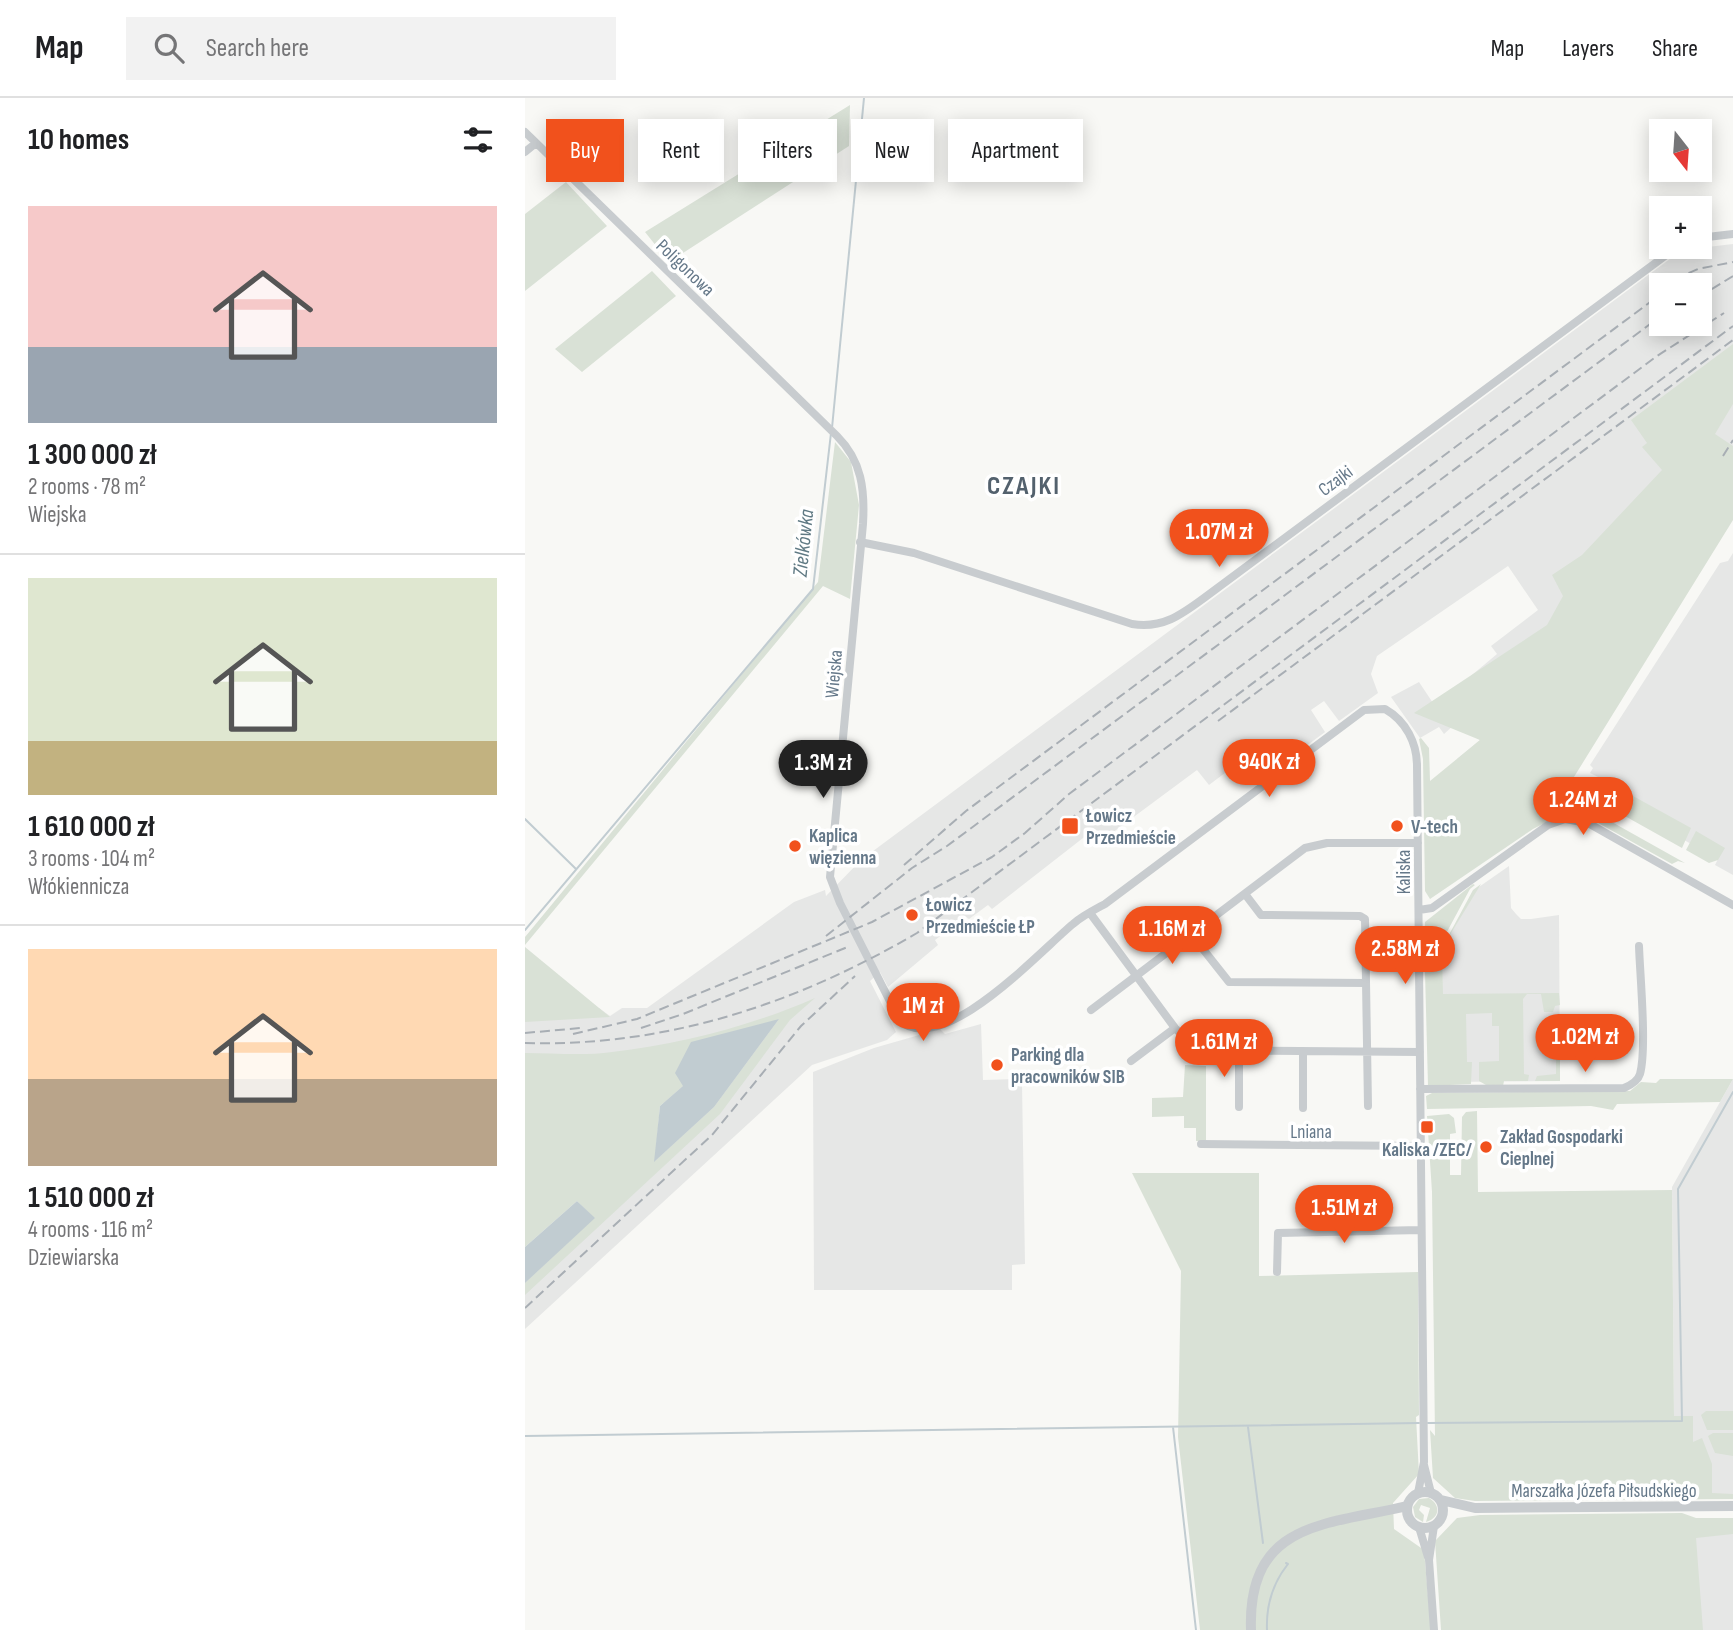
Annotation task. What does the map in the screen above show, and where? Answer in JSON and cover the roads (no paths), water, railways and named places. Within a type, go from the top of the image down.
[{"type":"street","name":"Poligonowa","points":[[525,132],[837,436]]},
{"type":"street","points":[[525,152],[536,143]]},
{"type":"street","points":[[1712,236],[1733,234]]},
{"type":"street","name":"Czajki","points":[[860,542],[914,553],[1132,624],[1151,626],[1168,621],[1204,598],[1661,259]]},
{"type":"street","name":"Wiejska","points":[[837,436],[846,445],[860,470],[864,499],[831,877],[871,965],[901,1021],[908,1028]]},
{"type":"street","name":"Kaliska","points":[[908,1028],[920,1029],[947,1022],[979,1006],[1075,922],[1370,708],[1389,711],[1404,726],[1415,745],[1423,1430],[1424,1462],[1431,1493]]},
{"type":"street","points":[[1419,910],[1432,908],[1548,825],[1565,819],[1588,823],[1733,905]]},
{"type":"street","points":[[1091,1010],[1314,845],[1418,843]]},
{"type":"street","points":[[1245,894],[1261,915],[1360,916],[1364,919],[1368,1106]]},
{"type":"street","points":[[1090,913],[1175,1028],[1197,1050],[1420,1052]]},
{"type":"street","points":[[1191,934],[1229,982],[1366,983]]},
{"type":"street","points":[[1420,1089],[1612,1088],[1631,1085],[1640,1073],[1641,1064],[1639,946]]},
{"type":"street","points":[[1131,1061],[1175,1028]]},
{"type":"street","points":[[1239,1052],[1239,1107]]},
{"type":"street","points":[[1303,1052],[1303,1108]]},
{"type":"street","name":"Lniana","points":[[1201,1144],[1421,1146]]},
{"type":"street","points":[[1277,1272],[1278,1233],[1421,1230]]},
{"type":"street","name":"Kaliska","points":[[1418,1493],[1424,1462]]},
{"type":"street","points":[[1251,1630],[1255,1587],[1264,1568],[1280,1546],[1295,1534],[1319,1523],[1378,1514],[1407,1506],[1418,1493],[1431,1493],[1441,1500],[1429,1560]]},
{"type":"street","name":"Marszałka Józefa Piłsudskiego","points":[[1441,1500],[1475,1508],[1733,1506]]},
{"type":"street","points":[[1407,1506],[1409,1518]]},
{"type":"street","name":"Marszałka Józefa Piłsudskiego","points":[[1438,1521],[1475,1508]]},
{"type":"street","points":[[1378,1514],[1409,1518],[1419,1527],[1429,1560],[1434,1630]]},
{"type":"street","points":[[1419,1527],[1438,1521]]},
{"type":"waterway","name":"Zielkówka","points":[[832,428],[864,98]]},
{"type":"waterway","name":"Zielkówka","points":[[525,930],[813,589],[831,433]]},
{"type":"waterway","points":[[525,819],[576,869]]},
{"type":"waterway","points":[[1428,1423],[1682,1421],[1678,1189],[1733,1092]]},
{"type":"waterway","points":[[525,1436],[1419,1423]]},
{"type":"waterway","points":[[1173,1427],[1196,1630]]},
{"type":"waterway","points":[[1248,1427],[1263,1543]]},
{"type":"waterway","points":[[1267,1630],[1271,1595],[1288,1564],[1286,1563]]},
{"type":"railway","points":[[1689,273],[1733,262]]},
{"type":"railway","points":[[1712,289],[1733,276]]},
{"type":"railway","points":[[904,865],[966,811],[1649,303]]},
{"type":"railway","points":[[573,1034],[637,1019],[872,922],[992,857],[1025,833],[1069,794],[1657,356],[1724,313]]},
{"type":"railway","points":[[826,936],[912,868],[947,846],[1649,325]]},
{"type":"railway","points":[[525,1043],[629,1037],[679,1029],[729,1016],[825,981],[917,933],[1733,326]]},
{"type":"railway","points":[[1218,721],[1733,340]]},
{"type":"railway","points":[[1723,456],[1733,440]]},
{"type":"railway","points":[[641,1028],[683,1014],[850,946]]},
{"type":"railway","points":[[525,1308],[712,1135],[801,1026],[855,976]]},
{"type":"railway","points":[[525,1033],[581,1028]]},
{"type":"place","name":"Łowicz Przedmieście","points":[[1070,826]]},
{"type":"place","name":"V-tech","points":[[1397,826]]},
{"type":"place","name":"Kaplica więzienna","points":[[795,846]]},
{"type":"place","name":"Łowicz Przedmieście ŁP","points":[[912,915]]},
{"type":"place","name":"Parking dla pracowników SIB","points":[[997,1065]]},
{"type":"place","name":"Kaliska /ZEC/","points":[[1427,1127]]},
{"type":"place","name":"Zakład Gospodarki Cieplnej","points":[[1486,1147]]},
{"type":"district","name":"CZAJKI","points":[[1024,485]]}]
